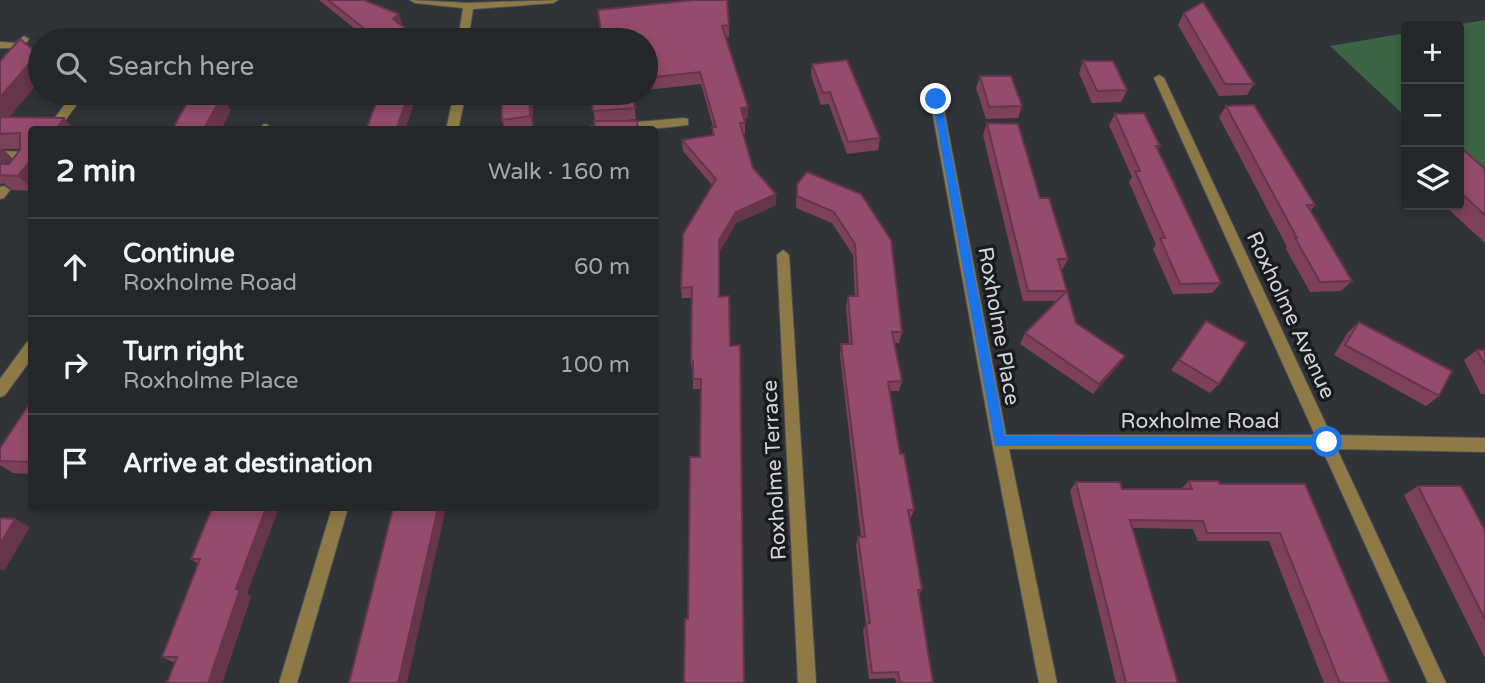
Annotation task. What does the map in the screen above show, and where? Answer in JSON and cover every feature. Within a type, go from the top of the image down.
[{"type":"street","points":[[415,0],[468,6],[553,0]]},
{"type":"street","points":[[465,28],[468,6]]},
{"type":"street","points":[[0,45],[18,46],[24,39]]},
{"type":"street","name":"Roxholme Avenue","points":[[1159,78],[1437,683]]},
{"type":"street","name":"Roxholme Place","points":[[936,99],[1048,683]]},
{"type":"street","points":[[54,126],[70,105]]},
{"type":"street","points":[[453,126],[457,105]]},
{"type":"street","points":[[638,126],[684,122]]},
{"type":"street","points":[[0,155],[28,158]]},
{"type":"street","name":"Roxholme Terrace","points":[[783,255],[807,683]]},
{"type":"street","points":[[0,391],[28,352]]},
{"type":"street","name":"Roxholme Road","points":[[1000,442],[1485,445]]},
{"type":"street","points":[[288,683],[339,511]]},
{"type":"green space","points":[[1485,20],[1485,190],[1464,171],[1464,24]]},
{"type":"green space","points":[[1401,34],[1401,112],[1330,46]]},
{"type":"building","points":[[328,0],[364,0],[399,14],[393,19],[405,28],[364,28]]},
{"type":"building","points":[[693,0],[727,0],[729,25],[722,26],[748,107],[741,108],[745,123],[740,123],[753,168],[776,194],[736,212],[719,240],[719,297],[729,296],[730,346],[740,345],[744,683],[684,683],[685,619],[688,619],[690,457],[700,457],[701,379],[693,379],[691,361],[692,287],[681,288],[683,234],[716,179],[682,140],[714,135],[712,127],[716,127],[700,72],[658,77],[658,28],[600,28],[598,10]]},
{"type":"building","points":[[1203,2],[1254,84],[1225,84],[1184,13]]},
{"type":"building","points":[[20,39],[28,46],[28,65],[0,97],[0,61]]},
{"type":"building","points":[[847,60],[880,138],[848,142],[830,92],[823,93],[812,64]]},
{"type":"building","points":[[1083,61],[1113,61],[1127,90],[1097,91]]},
{"type":"building","points":[[980,76],[1011,76],[1022,106],[989,107]]},
{"type":"building","points":[[186,105],[217,105],[205,126],[174,126]]},
{"type":"building","points":[[375,105],[405,105],[397,126],[368,126]]},
{"type":"building","points":[[502,105],[530,105],[530,116],[502,120]]},
{"type":"building","points":[[592,105],[634,105],[635,108],[593,111]]},
{"type":"building","points":[[1254,105],[1315,205],[1307,205],[1352,281],[1320,282],[1295,238],[1226,106]]},
{"type":"building","points":[[1144,113],[1160,146],[1156,146],[1221,283],[1180,284],[1160,238],[1165,238],[1135,171],[1140,171],[1115,114]]},
{"type":"building","points":[[0,117],[64,118],[58,126],[28,126],[28,164],[18,176],[0,175],[0,164],[9,164],[20,150],[20,133],[0,134]]},
{"type":"building","points":[[594,121],[637,121],[638,126],[595,126]]},
{"type":"building","points":[[987,123],[1018,124],[1040,198],[1049,198],[1068,259],[1058,259],[1067,291],[1028,291]]},
{"type":"building","points":[[1464,150],[1485,169],[1485,215],[1464,196]]},
{"type":"building","points":[[807,172],[861,194],[891,240],[902,332],[892,332],[902,381],[888,382],[900,454],[904,454],[914,510],[908,510],[922,589],[918,590],[933,683],[900,683],[898,672],[872,673],[866,624],[870,623],[858,537],[865,537],[841,344],[852,344],[848,296],[858,296],[855,244],[834,212],[797,196],[797,184]]},
{"type":"building","points":[[1067,291],[1076,323],[1125,356],[1099,384],[1025,333]]},
{"type":"building","points":[[1206,321],[1246,343],[1219,384],[1179,360]]},
{"type":"building","points":[[1359,322],[1452,371],[1439,396],[1345,345]]},
{"type":"building","points":[[1477,350],[1485,350],[1485,365]]},
{"type":"building","points":[[28,406],[28,462],[0,461],[0,448]]},
{"type":"building","points":[[1189,481],[1218,481],[1220,484],[1305,484],[1390,683],[1340,683],[1280,533],[1207,533],[1203,521],[1130,520],[1178,683],[1126,683],[1076,482],[1120,482],[1122,489],[1192,489]]},
{"type":"building","points":[[1418,486],[1461,486],[1485,530],[1485,619]]},
{"type":"building","points":[[211,511],[265,511],[236,589],[240,589],[208,683],[167,683],[177,657],[162,657],[200,559],[191,559]]},
{"type":"building","points":[[392,511],[437,511],[398,683],[349,683]]},
{"type":"building","points":[[0,518],[15,519],[0,544]]},
{"type":"route","points":[[936,99],[1000,442],[1327,442]]}]
